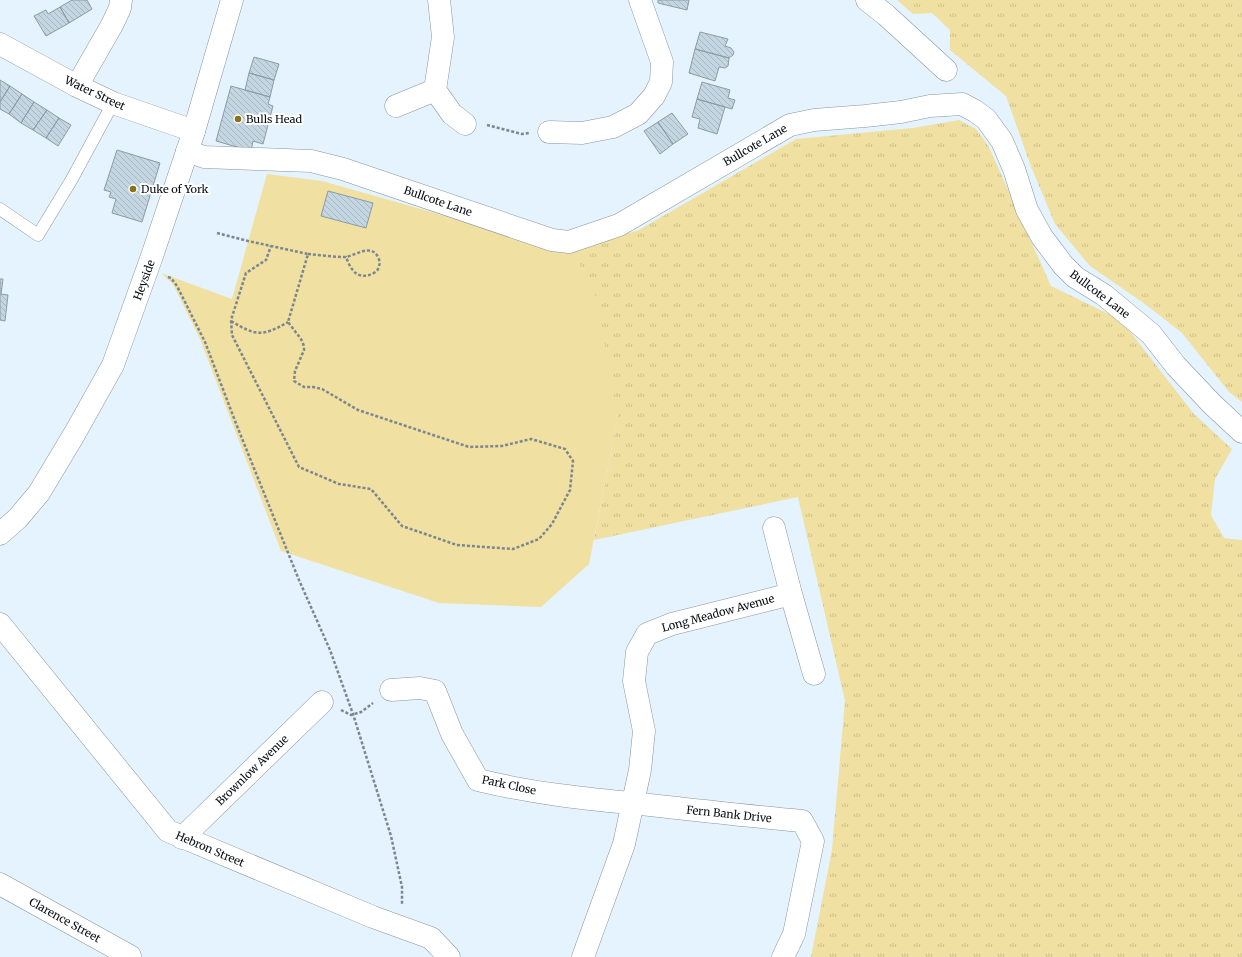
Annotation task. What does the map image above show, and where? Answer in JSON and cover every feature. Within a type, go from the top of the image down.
[{"type":"street","points":[[77,86],[112,25],[120,8],[121,0]]},
{"type":"street","name":"Heyside","points":[[0,534],[18,518],[39,493],[113,365],[147,271],[186,151],[194,131],[232,0]]},
{"type":"street","points":[[439,0],[443,37],[434,90],[452,114],[465,124]]},
{"type":"street","points":[[549,132],[582,133],[613,127],[638,114],[654,96],[661,82],[662,62],[640,0]]},
{"type":"street","points":[[867,0],[886,15],[946,70]]},
{"type":"street","name":"Water Street","points":[[0,44],[77,86],[113,103],[194,131]]},
{"type":"street","points":[[396,106],[434,90]]},
{"type":"street","name":"Bullcote Lane","points":[[186,151],[204,157],[311,161],[343,169],[552,240],[569,242],[619,224],[790,125],[814,120],[865,116],[901,112],[930,106],[962,104],[986,119],[998,135],[1014,169],[1027,210],[1042,237],[1063,265],[1075,276],[1104,295],[1151,334],[1176,366],[1212,404],[1242,432]]},
{"type":"street","points":[[774,528],[814,674]]},
{"type":"street","name":"Long Meadow Avenue","points":[[583,957],[624,844],[634,804],[640,770],[644,731],[634,680],[637,652],[647,634],[672,624],[791,594]]},
{"type":"street","name":"Hebron Street","points":[[0,624],[168,831],[366,914],[431,938],[449,957]]},
{"type":"street","name":"Park Close","points":[[390,690],[420,688],[435,691],[452,734],[478,780],[498,785],[634,804]]},
{"type":"street","name":"Brownlow Avenue","points":[[182,838],[322,702]]},
{"type":"street","name":"Fern Bank Drive","points":[[634,804],[802,821],[813,841],[794,934],[784,957]]},
{"type":"street","name":"Clarence Street","points":[[0,884],[130,956]]},
{"type":"lane","points":[[0,209],[38,235],[72,179],[113,103]]},
{"type":"path","points":[[465,124],[483,125],[522,134],[549,132]]},
{"type":"path","points":[[217,233],[308,254],[346,257],[363,251],[372,251],[378,256],[380,262],[378,270],[372,275],[364,277],[357,275],[351,268],[346,257]]},
{"type":"path","points":[[271,246],[266,260],[246,273],[231,320],[232,335],[299,467],[339,484],[371,489],[402,526],[457,545],[513,549],[539,539],[552,524],[570,490],[574,461],[565,449],[532,440],[502,446],[469,447],[358,410],[322,390],[312,387],[304,387],[294,381],[295,371],[304,350],[304,346],[302,339],[288,322]]},
{"type":"path","points":[[231,320],[249,331],[260,333],[272,331],[288,322],[308,254]]},
{"type":"path","points":[[147,271],[171,278],[177,286],[205,342],[296,573],[330,650],[353,714],[391,836],[402,887],[402,907],[396,925]]},
{"type":"path","points":[[322,702],[351,715],[361,712],[390,690]]},
{"type":"green space","points":[[897,0],[1242,0],[1242,402],[1229,392],[1182,333],[1145,304],[1090,266],[1055,224],[1030,164],[1006,96],[950,50],[950,30],[932,13],[913,14]]},
{"type":"green space","points":[[959,120],[976,129],[988,145],[1051,286],[1121,320],[1194,414],[1232,449],[1215,479],[1211,515],[1224,538],[1242,540],[1242,957],[811,957],[832,850],[845,701],[798,497],[594,540],[618,416],[572,250],[639,230],[796,139],[913,128]]},
{"type":"green space","points":[[267,174],[322,181],[516,236],[572,250],[596,297],[618,416],[589,564],[541,607],[439,603],[281,551],[200,339],[173,284],[161,273],[232,299]]},
{"type":"building","points":[[72,0],[87,0],[92,9],[69,23],[60,7]]},
{"type":"building","points":[[658,0],[689,0],[687,10],[658,3]]},
{"type":"building","points":[[60,7],[69,23],[46,36],[34,16],[46,10],[48,14]]},
{"type":"building","points":[[700,32],[728,39],[725,46],[731,48],[734,52],[733,55],[729,58],[695,49]]},
{"type":"building","points":[[695,49],[729,58],[728,66],[725,68],[719,67],[715,81],[689,73]]},
{"type":"building","points":[[254,57],[279,64],[274,80],[249,73]]},
{"type":"building","points":[[249,73],[274,80],[270,97],[245,90]]},
{"type":"building","points":[[0,80],[10,86],[0,102]]},
{"type":"building","points":[[702,82],[730,90],[728,98],[735,100],[732,109],[697,99]]},
{"type":"building","points":[[10,86],[22,94],[9,114],[0,109],[0,102]]},
{"type":"building","points":[[231,86],[270,97],[268,104],[273,106],[263,144],[253,141],[251,151],[216,141]]},
{"type":"building","points":[[22,94],[34,102],[21,123],[9,114]]},
{"type":"building","points":[[697,99],[725,107],[717,134],[698,128],[700,119],[692,117]]},
{"type":"building","points":[[34,102],[47,110],[33,130],[21,123]]},
{"type":"building","points":[[47,110],[59,118],[46,138],[33,130]]},
{"type":"building","points":[[672,113],[688,134],[673,144],[658,122]]},
{"type":"building","points":[[59,118],[71,125],[58,146],[46,138]]},
{"type":"building","points":[[658,122],[673,144],[660,154],[644,131]]},
{"type":"building","points":[[117,150],[160,163],[142,222],[112,213],[116,199],[109,197],[111,192],[104,190]]},
{"type":"building","points":[[328,191],[373,203],[366,228],[321,216]]},
{"type":"building","points":[[0,279],[3,279],[1,294],[8,295],[5,321],[0,320]]},
{"type":"place","name":"Bulls Head","points":[[238,119]]},
{"type":"place","name":"Duke of York","points":[[133,189]]}]
